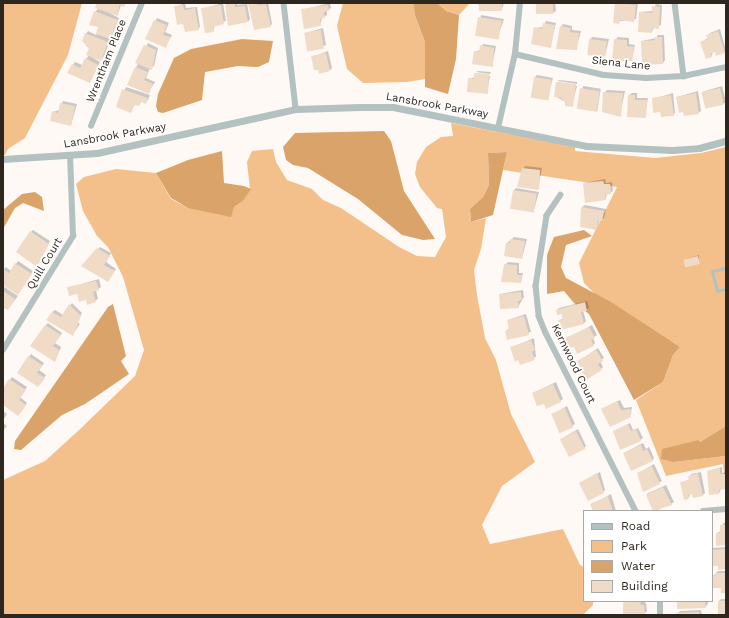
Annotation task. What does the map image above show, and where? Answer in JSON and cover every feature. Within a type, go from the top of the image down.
[{"type":"street","name":"Wrentham Place","points":[[91,126],[142,3]]},
{"type":"street","points":[[284,3],[296,109]]},
{"type":"street","points":[[498,128],[515,54],[520,3]]},
{"type":"street","points":[[675,3],[684,76]]},
{"type":"street","name":"Siena Lane","points":[[515,54],[604,75],[646,78],[684,76],[726,67]]},
{"type":"street","name":"Lansbrook Parkway","points":[[3,159],[70,156],[164,140],[296,109],[393,107],[586,146],[633,150],[699,148],[726,141]]},
{"type":"street","name":"Quill Court","points":[[3,350],[73,236],[70,156]]},
{"type":"street","name":"Kernwood Court","points":[[561,195],[547,216],[536,286],[540,316],[546,333],[635,510]]},
{"type":"street","points":[[713,510],[726,509]]},
{"type":"street","points":[[660,602],[660,615]]},
{"type":"lane","points":[[726,268],[712,272],[717,291],[726,289]]},
{"type":"green space","points":[[3,3],[82,3],[68,55],[25,138],[8,149],[5,155],[3,155]]},
{"type":"green space","points":[[343,3],[413,3],[415,15],[425,42],[425,79],[407,82],[363,83],[347,69],[337,26]]},
{"type":"green space","points":[[437,3],[470,3],[459,15],[446,11]]},
{"type":"green space","points":[[451,123],[575,147],[575,151],[655,158],[701,153],[726,147],[726,426],[700,442],[699,440],[674,462],[726,456],[726,496],[723,464],[666,476],[636,400],[663,382],[673,355],[680,347],[596,295],[584,283],[579,263],[617,187],[503,170],[507,152],[488,153],[489,185],[483,197],[470,209],[471,222],[486,218],[481,249],[474,270],[477,295],[485,338],[496,360],[511,414],[535,462],[502,486],[482,525],[490,544],[563,529],[580,565],[583,566],[583,602],[593,602],[593,605],[583,615],[3,615],[3,480],[45,461],[77,432],[135,376],[144,350],[123,277],[108,247],[97,236],[83,211],[76,184],[84,177],[116,169],[156,173],[171,199],[188,208],[234,207],[243,201],[250,189],[247,162],[252,151],[273,149],[276,162],[287,180],[312,189],[323,200],[341,208],[399,247],[417,256],[435,257],[446,237],[442,209],[437,208],[420,187],[415,174],[417,162],[426,147],[441,137],[453,136]]},
{"type":"water","points":[[413,3],[437,3],[446,11],[459,15],[456,59],[448,94],[425,87],[425,42],[415,15]]},
{"type":"water","points":[[242,39],[273,41],[269,62],[258,67],[238,66],[205,72],[202,100],[163,113],[158,112],[156,106],[158,94],[174,58],[191,49]]},
{"type":"water","points":[[384,131],[391,141],[404,191],[435,239],[423,240],[402,235],[358,199],[308,168],[293,165],[286,160],[283,147],[295,133]]},
{"type":"water","points":[[222,151],[224,183],[244,186],[251,189],[243,201],[234,207],[231,217],[188,208],[171,198],[156,173],[188,160]]},
{"type":"water","points":[[507,152],[493,215],[471,222],[470,209],[483,197],[489,185],[488,153]]},
{"type":"water","points":[[35,192],[42,197],[44,211],[23,203],[15,208],[3,229],[3,210],[22,194]]},
{"type":"water","points":[[584,230],[592,236],[566,245],[561,267],[566,278],[611,302],[680,347],[673,355],[663,382],[634,400],[589,314],[574,303],[564,291],[547,294],[547,255],[554,237]]},
{"type":"water","points":[[113,304],[126,356],[121,361],[129,374],[85,404],[62,415],[21,450],[14,449],[15,441],[108,307]]},
{"type":"water","points":[[726,426],[726,456],[674,462],[661,459],[662,449],[699,440],[700,442]]},
{"type":"building","points":[[97,3],[126,3],[124,7],[119,5],[118,16],[95,8]]},
{"type":"building","points":[[235,3],[235,7],[245,6],[248,22],[228,26],[225,5]]},
{"type":"building","points":[[248,3],[257,3],[257,5],[266,4],[271,27],[254,30]]},
{"type":"building","points":[[479,3],[502,3],[502,11],[479,11]]},
{"type":"building","points":[[536,3],[553,3],[553,14],[536,14]]},
{"type":"building","points":[[615,3],[636,5],[634,22],[620,20],[619,24],[613,23]]},
{"type":"building","points":[[183,5],[184,10],[195,8],[199,30],[185,32],[183,24],[177,25],[174,6]]},
{"type":"building","points":[[221,5],[224,24],[213,27],[214,32],[205,33],[201,8]]},
{"type":"building","points":[[328,5],[329,11],[324,12],[325,18],[320,19],[321,26],[304,29],[301,9]]},
{"type":"building","points":[[652,6],[660,7],[659,29],[652,28],[652,33],[638,32],[639,12],[652,13]]},
{"type":"building","points":[[94,11],[118,20],[110,39],[96,34],[98,27],[89,25]]},
{"type":"building","points":[[478,17],[502,21],[499,40],[475,36]]},
{"type":"building","points":[[154,20],[167,25],[163,35],[170,37],[166,48],[145,39]]},
{"type":"building","points":[[543,23],[555,25],[551,48],[531,44],[534,27],[542,29]]},
{"type":"building","points":[[560,26],[571,28],[570,32],[579,33],[577,50],[556,49]]},
{"type":"building","points":[[321,30],[324,49],[307,51],[304,33]]},
{"type":"building","points":[[718,31],[725,53],[716,56],[715,52],[710,54],[712,57],[706,59],[700,42],[708,39],[706,35]]},
{"type":"building","points":[[85,33],[108,42],[101,61],[86,55],[89,48],[82,41]]},
{"type":"building","points":[[655,37],[662,37],[663,64],[642,65],[641,41],[655,40]]},
{"type":"building","points":[[589,39],[607,41],[605,57],[587,55]]},
{"type":"building","points":[[614,39],[627,40],[627,46],[634,47],[632,61],[612,61]]},
{"type":"building","points":[[144,45],[156,50],[152,70],[135,63]]},
{"type":"building","points":[[480,45],[494,48],[493,67],[472,64],[474,51],[479,52]]},
{"type":"building","points":[[326,53],[330,71],[319,74],[318,70],[314,70],[311,56]]},
{"type":"building","points":[[85,58],[98,65],[90,83],[67,73],[72,64],[80,68]]},
{"type":"building","points":[[135,67],[148,72],[144,80],[153,84],[149,94],[127,85]]},
{"type":"building","points":[[474,73],[489,74],[488,94],[467,92],[468,78],[474,79]]},
{"type":"building","points":[[534,77],[552,80],[548,101],[531,98]]},
{"type":"building","points":[[556,82],[576,84],[573,107],[565,106],[565,101],[561,101],[562,98],[554,97]]},
{"type":"building","points":[[580,88],[600,91],[596,112],[577,109]]},
{"type":"building","points":[[720,88],[724,105],[705,109],[701,92]]},
{"type":"building","points":[[122,89],[148,98],[146,104],[141,102],[139,106],[134,105],[131,113],[116,107]]},
{"type":"building","points":[[603,92],[623,93],[621,117],[602,112]]},
{"type":"building","points":[[696,93],[699,114],[684,116],[683,112],[679,113],[676,97]]},
{"type":"building","points":[[628,95],[635,95],[635,100],[647,100],[646,118],[627,117]]},
{"type":"building","points":[[671,95],[674,116],[661,117],[660,112],[653,113],[652,98]]},
{"type":"building","points":[[60,103],[75,106],[71,126],[50,121],[52,111],[58,113]]},
{"type":"building","points":[[522,168],[540,170],[539,190],[517,187]]},
{"type":"building","points":[[603,181],[604,184],[610,184],[611,194],[605,195],[606,200],[585,203],[583,183]]},
{"type":"building","points":[[513,190],[537,194],[534,213],[510,209]]},
{"type":"building","points":[[581,207],[604,211],[602,221],[598,220],[596,230],[580,227]]},
{"type":"building","points":[[30,231],[49,244],[37,267],[16,252]]},
{"type":"building","points":[[510,239],[525,241],[522,259],[504,256],[506,243],[510,243]]},
{"type":"building","points":[[97,248],[110,256],[104,265],[115,271],[108,282],[81,266]]},
{"type":"building","points":[[698,256],[700,264],[685,267],[683,260]]},
{"type":"building","points":[[15,263],[32,274],[18,295],[3,285],[3,269],[9,273]]},
{"type":"building","points":[[504,264],[517,265],[517,275],[522,275],[521,283],[501,282]]},
{"type":"building","points":[[96,281],[99,290],[93,292],[96,302],[87,305],[86,300],[79,302],[77,294],[69,296],[67,287]]},
{"type":"building","points":[[3,291],[15,299],[8,310],[3,307]]},
{"type":"building","points":[[521,292],[522,300],[518,301],[519,308],[500,309],[499,294]]},
{"type":"building","points":[[585,302],[587,311],[581,312],[584,324],[561,330],[558,320],[563,319],[562,314],[557,315],[556,310]]},
{"type":"building","points":[[69,304],[81,316],[73,336],[46,320],[52,312],[61,317]]},
{"type":"building","points":[[524,316],[529,335],[507,340],[505,331],[509,330],[507,320]]},
{"type":"building","points":[[45,325],[61,335],[53,346],[59,350],[55,362],[30,346]]},
{"type":"building","points":[[589,327],[595,338],[591,340],[594,346],[577,354],[574,347],[570,348],[565,338]]},
{"type":"building","points":[[531,340],[535,350],[532,352],[535,360],[520,365],[518,360],[515,362],[510,347]]},
{"type":"building","points":[[596,350],[603,361],[598,364],[602,370],[586,380],[577,361]]},
{"type":"building","points":[[28,356],[42,365],[37,373],[45,378],[38,387],[17,373]]},
{"type":"building","points":[[9,379],[26,390],[19,400],[26,405],[18,416],[3,405],[3,388]]},
{"type":"building","points":[[553,384],[561,402],[546,409],[544,404],[537,406],[532,393]]},
{"type":"building","points":[[617,401],[621,410],[630,409],[632,413],[629,414],[631,417],[610,427],[601,409]]},
{"type":"building","points":[[565,408],[573,427],[559,433],[551,414]]},
{"type":"building","points":[[628,424],[631,431],[636,429],[641,441],[620,450],[613,431]]},
{"type":"building","points":[[576,431],[585,449],[569,457],[560,439]]},
{"type":"building","points":[[641,445],[643,451],[647,449],[653,461],[631,471],[623,453]]},
{"type":"building","points":[[652,466],[660,484],[643,492],[637,473]]},
{"type":"building","points":[[720,468],[720,474],[726,474],[726,489],[719,490],[719,494],[709,495],[707,471]]},
{"type":"building","points":[[597,473],[604,493],[588,501],[579,483]]},
{"type":"building","points":[[698,473],[703,496],[693,498],[692,494],[688,495],[689,499],[684,500],[680,482],[689,480],[688,476]]},
{"type":"building","points":[[663,487],[672,505],[653,510],[646,495]]},
{"type":"building","points":[[608,496],[613,510],[593,510],[590,504]]},
{"type":"building","points":[[720,525],[726,525],[726,545],[716,546],[716,533],[720,533]]},
{"type":"building","points":[[726,549],[726,569],[718,570],[718,566],[713,566],[713,550]]},
{"type":"building","points":[[715,573],[726,573],[726,593],[721,593],[721,588],[713,588],[713,576],[715,576]]},
{"type":"building","points":[[718,601],[726,601],[726,615],[718,615]]},
{"type":"building","points":[[640,602],[641,605],[644,605],[645,615],[623,615],[623,603]]},
{"type":"building","points":[[677,602],[705,602],[706,608],[677,609]]},
{"type":"building","points":[[699,612],[699,615],[676,615],[676,613]]}]
